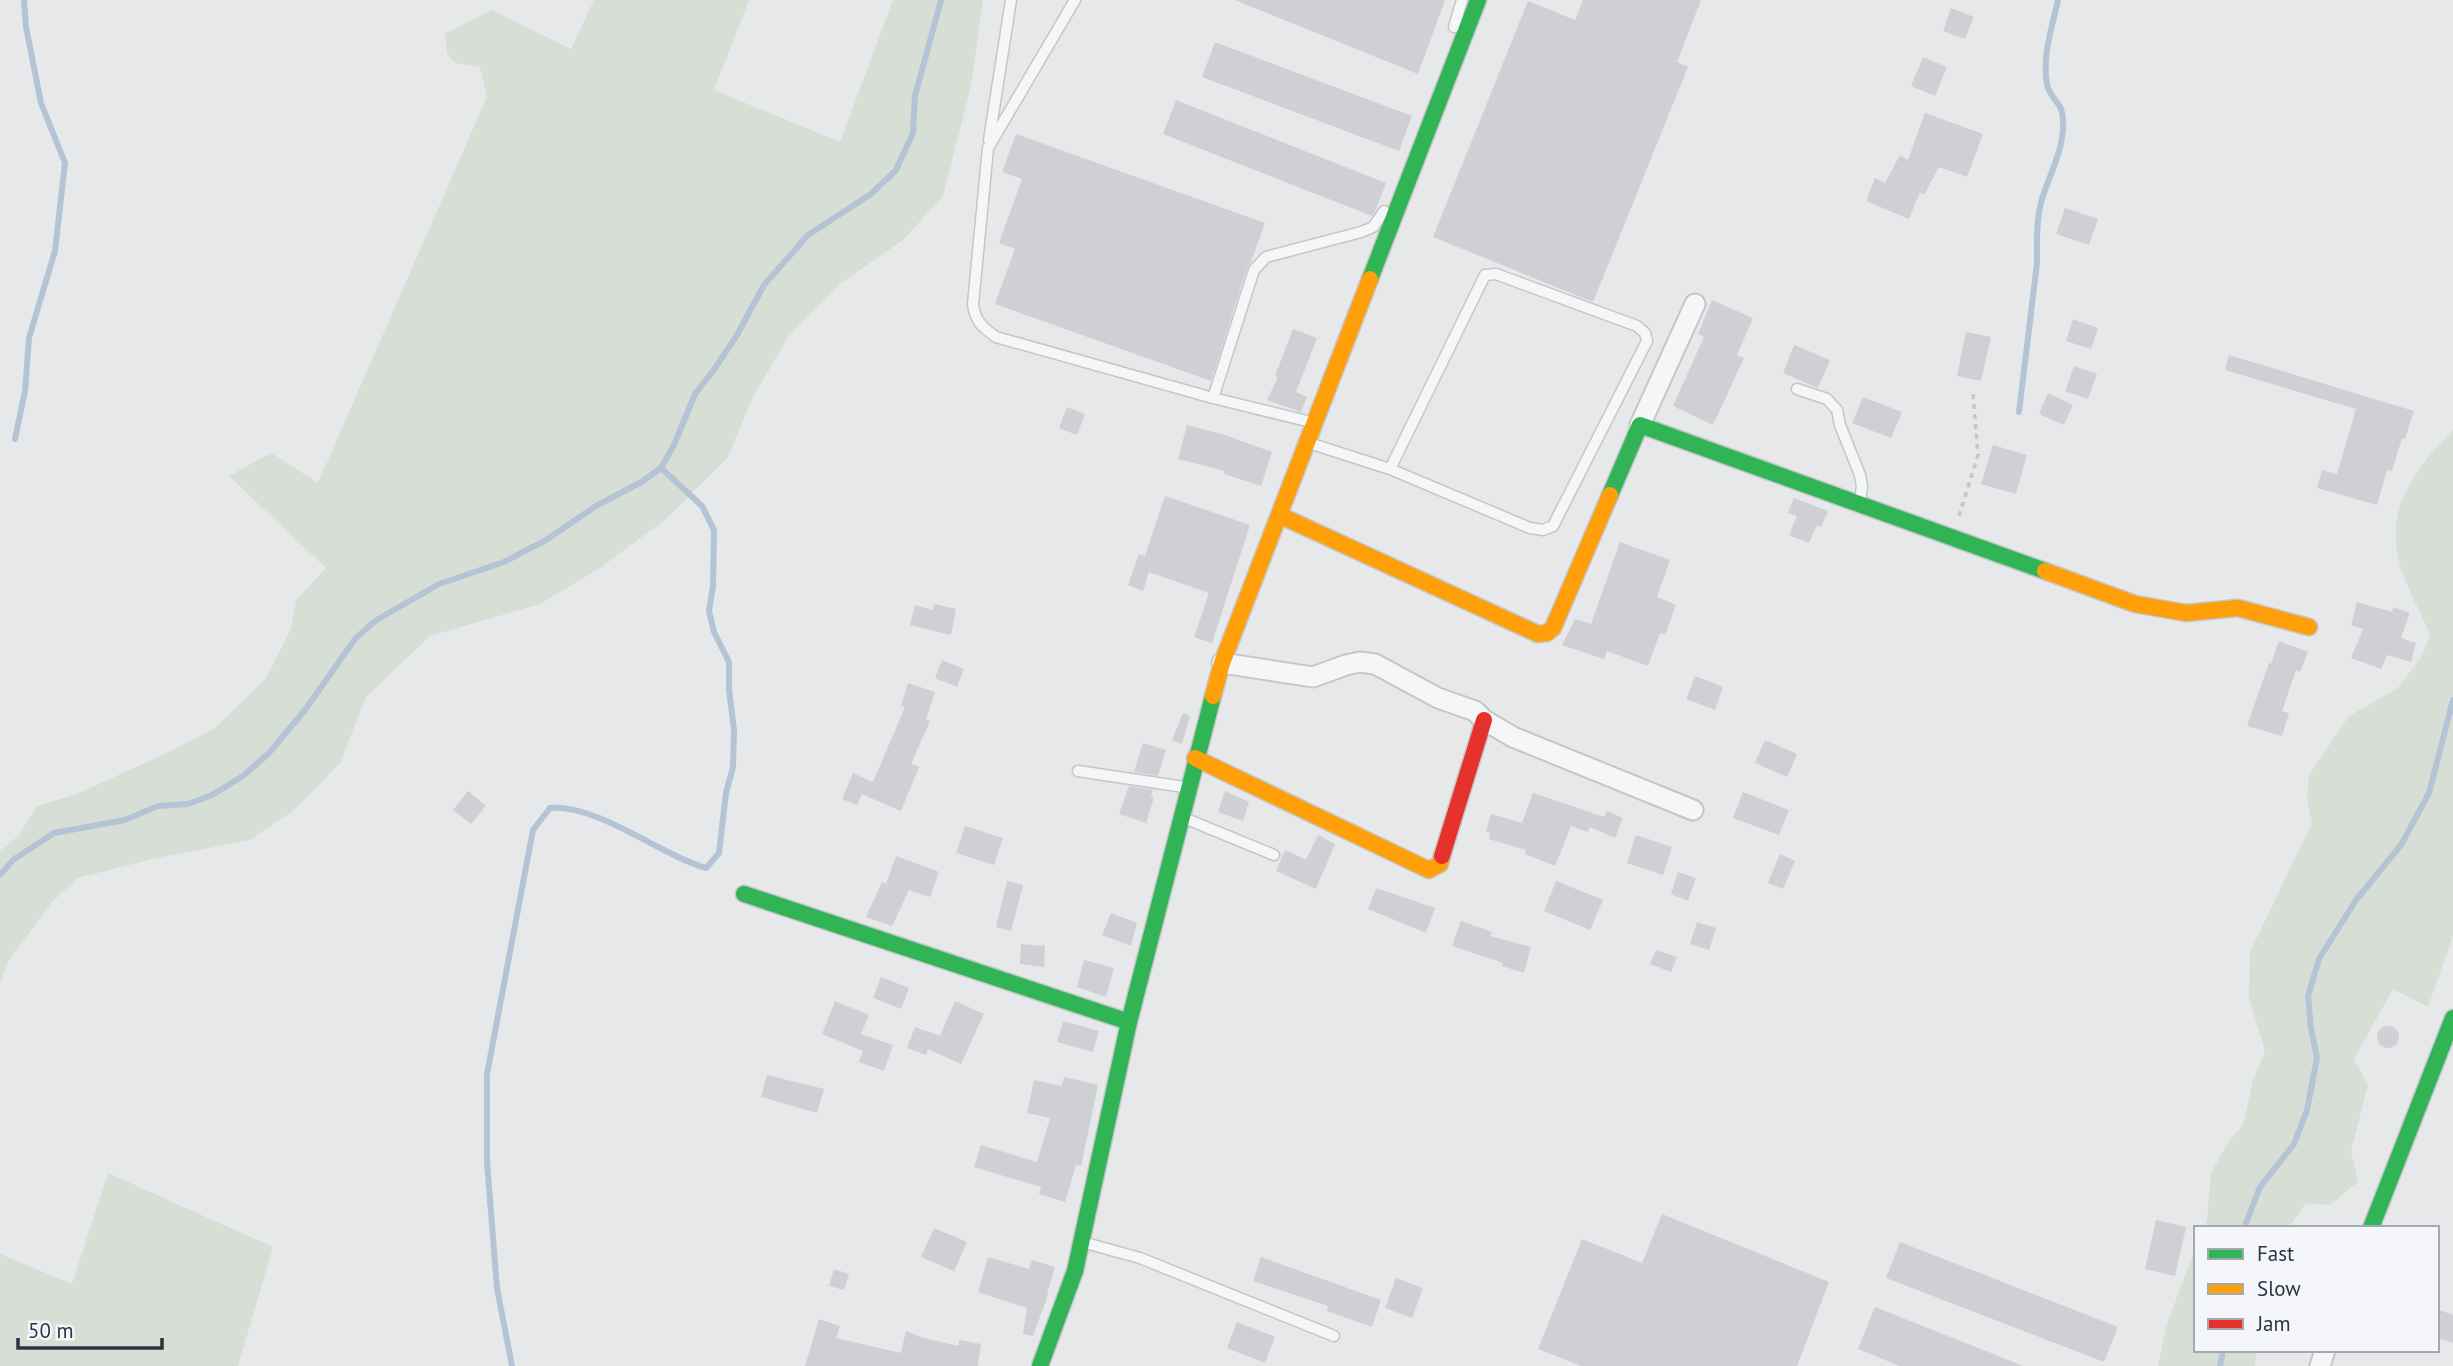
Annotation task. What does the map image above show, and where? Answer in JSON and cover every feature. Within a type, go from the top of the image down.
[{"type":"street","points":[[1040,1366],[1075,1271],[1129,1022],[1195,758],[1222,663],[1478,0]]},
{"type":"street","points":[[1279,515],[1538,634],[1547,633],[1553,628],[1695,304]]},
{"type":"street","points":[[1640,425],[2135,604],[2186,613],[2238,608],[2309,626]]},
{"type":"street","points":[[1222,663],[1313,677],[1346,665],[1375,664],[1438,698],[1475,710],[1484,720],[1513,737],[1693,810]]},
{"type":"street","points":[[1195,758],[1429,870],[1440,864],[1484,720]]},
{"type":"street","points":[[744,894],[1129,1022]]},
{"type":"street","points":[[2372,1226],[2453,1018]]},
{"type":"lane","points":[[1011,0],[988,148],[973,304],[974,316],[980,326],[996,337],[1213,398],[1315,423]]},
{"type":"lane","points":[[988,148],[1075,0]]},
{"type":"lane","points":[[1451,35],[1462,0]]},
{"type":"lane","points":[[1392,191],[1448,47]]},
{"type":"lane","points":[[1213,398],[1254,270],[1259,262],[1266,257],[1373,227],[1387,203]]},
{"type":"lane","points":[[1307,443],[1390,469],[1530,528],[1543,530],[1553,526],[1647,341],[1645,333],[1637,326],[1496,274],[1485,275],[1390,469]]},
{"type":"lane","points":[[1797,389],[1827,399],[1837,410],[1840,425],[1860,475],[1860,505]]},
{"type":"lane","points":[[1078,771],[1188,787]]},
{"type":"lane","points":[[1180,817],[1274,855]]},
{"type":"lane","points":[[1082,1242],[1140,1258],[1334,1336]]},
{"type":"path","points":[[1952,538],[1978,455],[1973,394]]},
{"type":"shaded area","points":[[594,0],[749,0],[714,90],[840,142],[893,0],[983,0],[971,86],[943,196],[903,240],[841,283],[789,336],[753,397],[728,457],[666,519],[600,568],[540,604],[430,636],[366,697],[340,763],[294,810],[250,840],[157,858],[78,878],[52,902],[8,961],[0,984],[0,852],[19,835],[37,806],[77,794],[215,728],[266,678],[291,629],[296,600],[326,568],[229,476],[271,453],[318,483],[487,97],[480,67],[455,63],[447,53],[445,34],[492,10],[571,49]]},
{"type":"shaded area","points":[[2453,430],[2453,936],[2428,1007],[2393,989],[2354,1059],[2368,1085],[2351,1151],[2358,1182],[2330,1205],[2306,1203],[2289,1226],[2205,1226],[2211,1173],[2229,1141],[2243,1125],[2253,1081],[2265,1051],[2249,998],[2250,952],[2312,823],[2307,799],[2309,775],[2349,716],[2398,688],[2422,656],[2430,635],[2406,583],[2396,544],[2396,525],[2406,491],[2426,460]]},
{"type":"shaded area","points":[[108,1173],[273,1247],[238,1366],[0,1366],[0,1254],[72,1284]]},
{"type":"shaded area","points":[[2194,1251],[2194,1352],[2256,1352],[2255,1366],[2158,1366],[2166,1327]]},
{"type":"building","points":[[1235,0],[1445,0],[1418,74]]},
{"type":"building","points":[[1583,0],[1701,0],[1677,62],[1688,67],[1593,302],[1433,237],[1528,1],[1575,20]]},
{"type":"building","points":[[1951,8],[1974,17],[1965,39],[1943,31]]},
{"type":"building","points":[[1215,42],[1412,116],[1399,151],[1202,77]]},
{"type":"building","points":[[1923,57],[1947,67],[1935,96],[1911,86]]},
{"type":"building","points":[[1176,100],[1386,183],[1376,209],[1372,216],[1163,134]]},
{"type":"building","points":[[1925,113],[1983,134],[1967,177],[1939,167],[1924,195],[1920,192],[1909,219],[1866,201],[1875,178],[1885,183],[1900,155],[1908,160]]},
{"type":"building","points":[[1016,134],[1265,223],[1247,268],[1211,381],[995,304],[1015,249],[999,243],[1022,179],[1002,172]]},
{"type":"building","points":[[2065,208],[2098,219],[2089,245],[2056,234]]},
{"type":"building","points":[[1712,300],[1753,318],[1737,355],[1744,358],[1713,425],[1673,406],[1704,337],[1698,334]]},
{"type":"building","points":[[2073,319],[2098,328],[2091,349],[2066,341]]},
{"type":"building","points":[[1293,329],[1317,338],[1296,392],[1307,397],[1301,412],[1267,400],[1278,377],[1275,376]]},
{"type":"building","points":[[1966,332],[1991,337],[1981,381],[1957,376]]},
{"type":"building","points":[[1794,345],[1830,360],[1818,388],[1783,373]]},
{"type":"building","points":[[2229,355],[2414,411],[2392,471],[2387,470],[2377,505],[2317,488],[2322,470],[2337,474],[2356,409],[2225,370]]},
{"type":"building","points":[[2074,366],[2097,374],[2088,399],[2065,391]]},
{"type":"building","points":[[2048,393],[2073,405],[2064,425],[2039,414]]},
{"type":"building","points":[[1863,397],[1902,412],[1891,438],[1852,423]]},
{"type":"building","points":[[1067,407],[1085,414],[1077,435],[1059,428]]},
{"type":"building","points":[[1187,425],[1272,452],[1261,486],[1224,474],[1225,471],[1178,459]]},
{"type":"building","points":[[1993,445],[2027,455],[2016,494],[1981,484]]},
{"type":"building","points":[[1165,496],[1250,525],[1212,643],[1194,637],[1209,593],[1149,572],[1143,591],[1128,585],[1139,554],[1145,556]]},
{"type":"building","points":[[1794,498],[1828,511],[1821,527],[1817,525],[1809,543],[1789,535],[1797,516],[1788,513]]},
{"type":"building","points":[[1620,542],[1670,560],[1657,597],[1676,605],[1665,635],[1660,633],[1648,666],[1607,651],[1604,659],[1562,645],[1575,619],[1591,624]]},
{"type":"building","points":[[2357,602],[2392,612],[2393,607],[2410,613],[2401,638],[2416,643],[2411,662],[2387,655],[2381,669],[2351,658],[2363,629],[2351,625]]},
{"type":"building","points":[[934,604],[956,609],[951,635],[910,625],[915,605],[933,610]]},
{"type":"building","points":[[2279,641],[2308,652],[2300,672],[2296,670],[2282,711],[2289,713],[2282,736],[2247,726]]},
{"type":"building","points":[[942,660],[964,669],[957,687],[935,678]]},
{"type":"building","points":[[1695,676],[1723,687],[1715,710],[1686,699]]},
{"type":"building","points":[[908,683],[935,692],[926,719],[930,721],[911,764],[919,767],[901,811],[862,794],[857,805],[842,799],[853,773],[873,782],[905,707],[901,706]]},
{"type":"building","points":[[1183,713],[1190,716],[1182,744],[1172,740]]},
{"type":"building","points":[[1765,740],[1797,754],[1787,777],[1755,763]]},
{"type":"building","points":[[1143,743],[1166,750],[1158,776],[1134,772]]},
{"type":"building","points":[[1129,786],[1153,790],[1151,797],[1154,797],[1146,823],[1119,814]]},
{"type":"building","points":[[468,791],[486,806],[471,824],[453,810]]},
{"type":"building","points":[[1225,791],[1249,802],[1243,821],[1218,812]]},
{"type":"building","points":[[1743,792],[1789,810],[1779,835],[1733,818]]},
{"type":"building","points":[[1533,793],[1604,817],[1607,811],[1623,818],[1615,838],[1590,827],[1588,832],[1571,826],[1555,866],[1525,854],[1526,850],[1489,839],[1490,833],[1486,831],[1491,814],[1522,823]]},
{"type":"building","points":[[965,826],[1003,838],[994,865],[956,853]]},
{"type":"building","points":[[1318,835],[1335,844],[1316,889],[1276,871],[1285,850],[1306,860]]},
{"type":"building","points":[[1636,835],[1672,847],[1663,875],[1627,863]]},
{"type":"building","points":[[1780,854],[1795,861],[1783,889],[1768,883]]},
{"type":"building","points":[[896,856],[939,872],[930,897],[909,890],[892,926],[866,917],[882,882],[886,884]]},
{"type":"building","points":[[1678,872],[1696,878],[1688,901],[1671,894]]},
{"type":"building","points":[[1007,881],[1023,885],[1011,931],[996,927]]},
{"type":"building","points":[[1556,881],[1603,900],[1590,930],[1544,911]]},
{"type":"building","points":[[1376,888],[1435,908],[1426,933],[1368,909]]},
{"type":"building","points":[[1111,913],[1137,923],[1131,946],[1102,935]]},
{"type":"building","points":[[1461,921],[1492,932],[1490,936],[1531,947],[1524,973],[1452,946]]},
{"type":"building","points":[[1697,922],[1716,928],[1709,950],[1690,944]]},
{"type":"building","points":[[1021,944],[1045,946],[1044,967],[1020,964]]},
{"type":"building","points":[[1656,950],[1677,957],[1671,972],[1650,964]]},
{"type":"building","points":[[1084,960],[1114,968],[1106,997],[1077,987]]},
{"type":"building","points":[[881,977],[909,988],[901,1009],[873,998]]},
{"type":"building","points":[[835,1001],[869,1015],[861,1034],[893,1045],[884,1071],[859,1062],[863,1051],[822,1034]]},
{"type":"building","points":[[955,1001],[984,1014],[961,1064],[928,1049],[926,1055],[907,1048],[915,1027],[940,1036]]},
{"type":"building","points":[[1063,1021],[1099,1031],[1093,1052],[1057,1042]]},
{"type":"building","points":[[2388,1026],[2398,1033],[2399,1037],[2392,1047],[2388,1048],[2378,1041],[2377,1037],[2384,1027]]},
{"type":"building","points":[[767,1075],[824,1089],[817,1113],[761,1097]]},
{"type":"building","points":[[1064,1077],[1098,1085],[1081,1166],[1076,1165],[1065,1202],[1039,1194],[1041,1187],[974,1167],[981,1145],[1037,1162],[1050,1118],[1027,1113],[1034,1080],[1062,1086]]},
{"type":"building","points":[[1662,1214],[1829,1282],[1797,1366],[1581,1366],[1538,1349],[1582,1239],[1642,1263]]},
{"type":"building","points":[[2156,1220],[2186,1227],[2175,1276],[2145,1269]]},
{"type":"building","points":[[934,1228],[967,1242],[954,1271],[921,1257]]},
{"type":"building","points":[[1900,1242],[2118,1327],[2104,1362],[1886,1278]]},
{"type":"building","points":[[988,1257],[1029,1269],[1032,1260],[1055,1267],[1033,1336],[1023,1334],[1027,1308],[978,1292]]},
{"type":"building","points":[[1261,1257],[1381,1300],[1372,1327],[1327,1311],[1328,1306],[1253,1281]]},
{"type":"building","points":[[834,1269],[849,1274],[844,1290],[829,1286]]},
{"type":"building","points":[[1396,1278],[1423,1288],[1412,1318],[1385,1308]]},
{"type":"building","points":[[1875,1307],[2021,1366],[1900,1366],[1858,1349]]},
{"type":"building","points":[[2439,1310],[2453,1315],[2453,1343],[2439,1338]]},
{"type":"building","points":[[819,1319],[840,1326],[836,1338],[901,1353],[906,1331],[959,1346],[959,1340],[981,1344],[978,1366],[805,1366]]},
{"type":"building","points":[[1237,1322],[1275,1337],[1265,1363],[1227,1348]]},
{"type":"waterway","points":[[15,439],[25,391],[29,338],[55,251],[65,163],[41,103],[26,27],[24,0]]},
{"type":"waterway","points":[[0,875],[13,860],[54,833],[125,820],[158,806],[188,804],[212,795],[243,776],[268,754],[305,710],[355,639],[375,621],[439,584],[504,562],[546,540],[596,506],[643,481],[661,468],[674,445],[695,394],[737,335],[764,285],[808,235],[871,194],[896,170],[913,133],[915,96],[941,0]]},
{"type":"waterway","points":[[2019,412],[2037,263],[2039,215],[2058,155],[2063,128],[2062,112],[2049,90],[2046,73],[2048,42],[2058,0]]},
{"type":"waterway","points":[[512,1366],[497,1288],[487,1162],[487,1074],[533,830],[550,808],[569,809],[609,822],[706,868],[719,853],[726,793],[733,767],[734,730],[729,662],[714,632],[709,611],[713,586],[714,530],[702,506],[661,468]]},
{"type":"waterway","points":[[2245,1226],[2260,1187],[2294,1144],[2307,1110],[2317,1058],[2308,996],[2319,959],[2356,900],[2401,845],[2429,793],[2453,700]]},
{"type":"waterway","points":[[2220,1366],[2223,1352]]},
{"type":"traffic: fast","points":[[1370,279],[1478,0]]},
{"type":"traffic: fast","points":[[1610,495],[1640,425],[2045,571]]},
{"type":"traffic: fast","points":[[1040,1366],[1075,1271],[1129,1022],[1213,696]]},
{"type":"traffic: fast","points":[[744,894],[1129,1022]]},
{"type":"traffic: fast","points":[[2372,1226],[2453,1018]]},
{"type":"traffic: slow","points":[[1213,696],[1222,663],[1370,279]]},
{"type":"traffic: slow","points":[[1279,515],[1538,634],[1547,633],[1553,628],[1610,495]]},
{"type":"traffic: slow","points":[[2045,571],[2135,604],[2186,613],[2238,608],[2309,627]]},
{"type":"traffic: slow","points":[[1195,758],[1429,870],[1440,864],[1442,856]]},
{"type":"traffic: jam","points":[[1442,856],[1484,720]]}]
